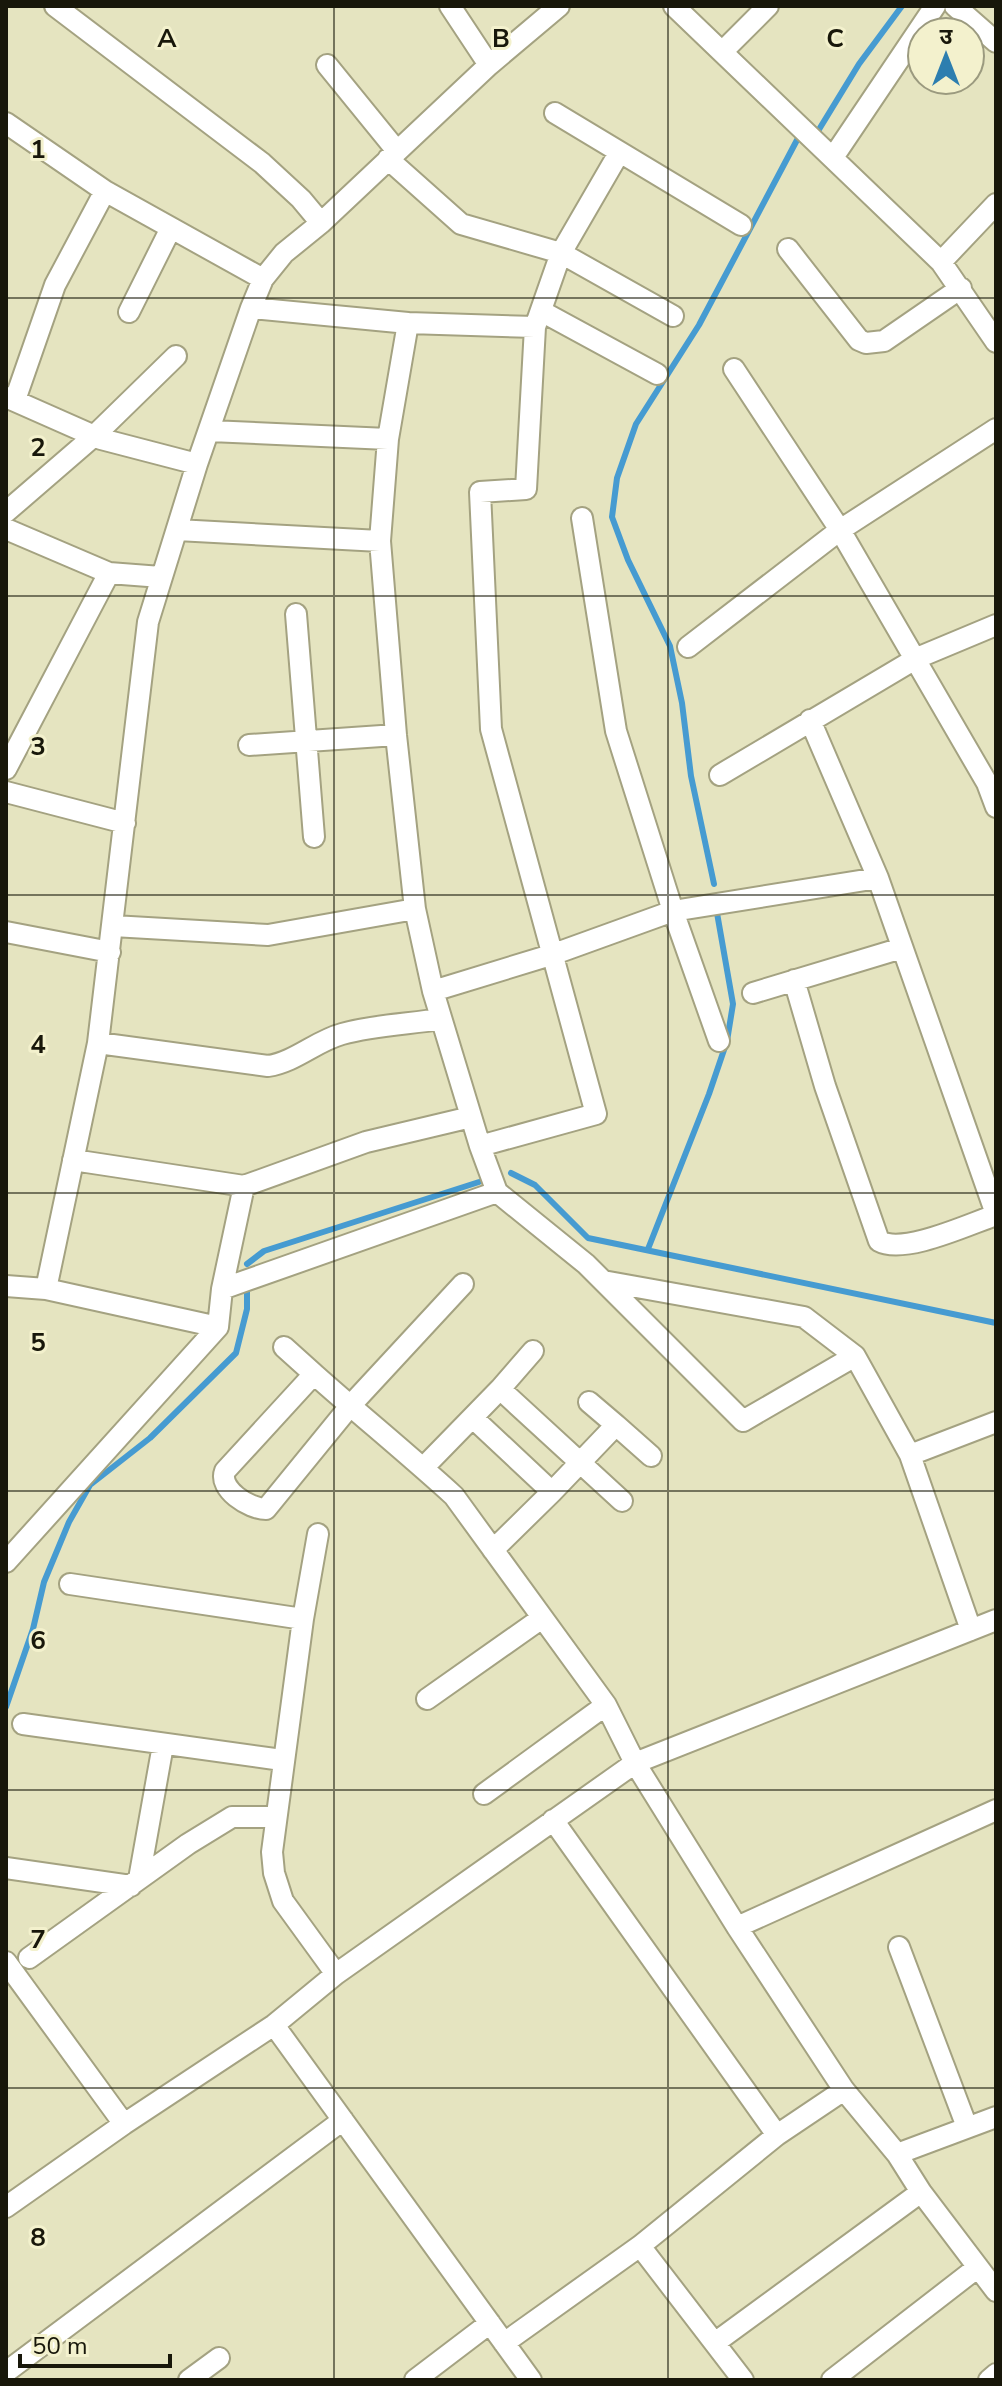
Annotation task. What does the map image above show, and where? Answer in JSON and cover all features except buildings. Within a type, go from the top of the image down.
[{"type":"street","points":[[55,6],[262,163],[321,223]]},
{"type":"street","points":[[450,6],[489,65]]},
{"type":"street","points":[[46,1289],[98,1043],[148,622],[197,464],[251,308],[263,279],[284,253],[321,223],[489,65],[559,6]]},
{"type":"street","points":[[674,6],[834,156],[941,262],[996,342]]},
{"type":"street","points":[[723,51],[768,6]]},
{"type":"street","points":[[834,156],[935,6]]},
{"type":"street","points":[[955,6],[996,42]]},
{"type":"street","points":[[327,65],[392,155],[461,224],[561,253],[673,316]]},
{"type":"street","points":[[555,113],[741,225]]},
{"type":"street","points":[[7,126],[105,191],[263,279]]},
{"type":"street","points":[[480,1146],[596,1114],[491,729],[480,492],[526,489],[538,319],[561,253],[619,153]]},
{"type":"street","points":[[105,191],[55,285],[10,399],[94,436],[197,464]]},
{"type":"street","points":[[941,262],[996,204]]},
{"type":"street","points":[[129,312],[171,228]]},
{"type":"street","points":[[788,249],[859,340],[866,343],[884,341],[961,288]]},
{"type":"street","points":[[251,308],[408,323],[538,319],[657,374]]},
{"type":"street","points":[[408,323],[388,439],[380,541],[396,735],[415,909],[433,991],[497,1192],[603,1281],[743,1421],[855,1356]]},
{"type":"street","points":[[6,512],[94,436],[176,356]]},
{"type":"street","points":[[734,369],[840,530],[992,781],[996,807]]},
{"type":"street","points":[[688,647],[840,530],[996,429]]},
{"type":"street","points":[[210,431],[388,439]]},
{"type":"street","points":[[582,518],[616,731],[673,911],[719,1041]]},
{"type":"street","points":[[6,529],[109,573],[161,577]]},
{"type":"street","points":[[177,530],[380,541]]},
{"type":"street","points":[[6,769],[109,573]]},
{"type":"street","points":[[296,614],[314,837]]},
{"type":"street","points":[[720,775],[917,658],[996,625]]},
{"type":"street","points":[[794,980],[825,1086],[879,1241],[897,1245],[913,1243],[996,1214],[878,878],[810,720]]},
{"type":"street","points":[[249,745],[396,735]]},
{"type":"street","points":[[6,792],[125,823]]},
{"type":"street","points":[[433,991],[554,954],[673,911],[878,878]]},
{"type":"street","points":[[113,926],[274,934],[415,909]]},
{"type":"street","points":[[6,932],[110,952]]},
{"type":"street","points":[[753,993],[902,948]]},
{"type":"street","points":[[98,1043],[268,1066],[293,1058],[311,1046],[342,1034],[441,1019]]},
{"type":"street","points":[[73,1160],[244,1186],[358,1145],[471,1117]]},
{"type":"street","points":[[6,1562],[218,1327],[222,1289],[244,1186]]},
{"type":"street","points":[[222,1289],[497,1192]]},
{"type":"street","points":[[603,1281],[804,1317],[855,1356],[910,1455],[971,1630]]},
{"type":"street","points":[[314,1374],[225,1471],[225,1485],[251,1508],[266,1509],[350,1406],[463,1284]]},
{"type":"street","points":[[6,1286],[46,1289],[218,1327]]},
{"type":"street","points":[[284,1347],[454,1496],[606,1705],[635,1763],[844,2090],[897,2154],[921,2192],[996,2291]]},
{"type":"street","points":[[423,1468],[533,1351]]},
{"type":"street","points":[[500,1389],[622,1501]]},
{"type":"street","points":[[589,1402],[651,1456]]},
{"type":"street","points":[[473,1418],[552,1492]]},
{"type":"street","points":[[910,1455],[996,1422]]},
{"type":"street","points":[[493,1550],[616,1425]]},
{"type":"street","points":[[318,1534],[282,1760],[272,1852],[274,1873],[283,1901],[336,1974]]},
{"type":"street","points":[[70,1584],[303,1619]]},
{"type":"street","points":[[427,1699],[542,1618]]},
{"type":"street","points":[[8,2202],[274,2025],[336,1974],[635,1763],[996,1620]]},
{"type":"street","points":[[484,1794],[606,1705]]},
{"type":"street","points":[[23,1724],[282,1760]]},
{"type":"street","points":[[135,1882],[163,1745]]},
{"type":"street","points":[[29,1958],[232,1817],[276,1817]]},
{"type":"street","points":[[737,1927],[994,1818]]},
{"type":"street","points":[[553,1820],[777,2135]]},
{"type":"street","points":[[6,1868],[135,1882]]},
{"type":"street","points":[[899,1947],[967,2127]]},
{"type":"street","points":[[6,1962],[124,2124]]},
{"type":"street","points":[[274,2025],[531,2380]]},
{"type":"street","points":[[504,2343],[640,2246],[777,2135],[844,2090]]},
{"type":"street","points":[[897,2154],[996,2117]]},
{"type":"street","points":[[9,2374],[343,2120]]},
{"type":"street","points":[[716,2342],[921,2192]]},
{"type":"street","points":[[640,2246],[743,2380]]},
{"type":"street","points":[[832,2380],[978,2267]]},
{"type":"street","points":[[415,2380],[490,2323]]},
{"type":"street","points":[[189,2380],[219,2358]]},
{"type":"street","points":[[989,2380],[996,2374]]},
{"type":"waterway","points":[[815,136],[859,64],[902,6]]},
{"type":"waterway","points":[[714,884],[691,776],[682,703],[670,646],[628,560],[612,517],[617,478],[636,424],[699,325],[797,140]]},
{"type":"waterway","points":[[648,1249],[727,1041],[733,1004],[717,913]]},
{"type":"waterway","points":[[511,1173],[535,1185],[588,1238],[996,1323]]},
{"type":"waterway","points":[[247,1264],[264,1251],[479,1182]]},
{"type":"waterway","points":[[6,1707],[33,1629],[44,1582],[69,1522],[90,1485],[150,1438],[236,1353],[247,1309],[247,1289]]}]
